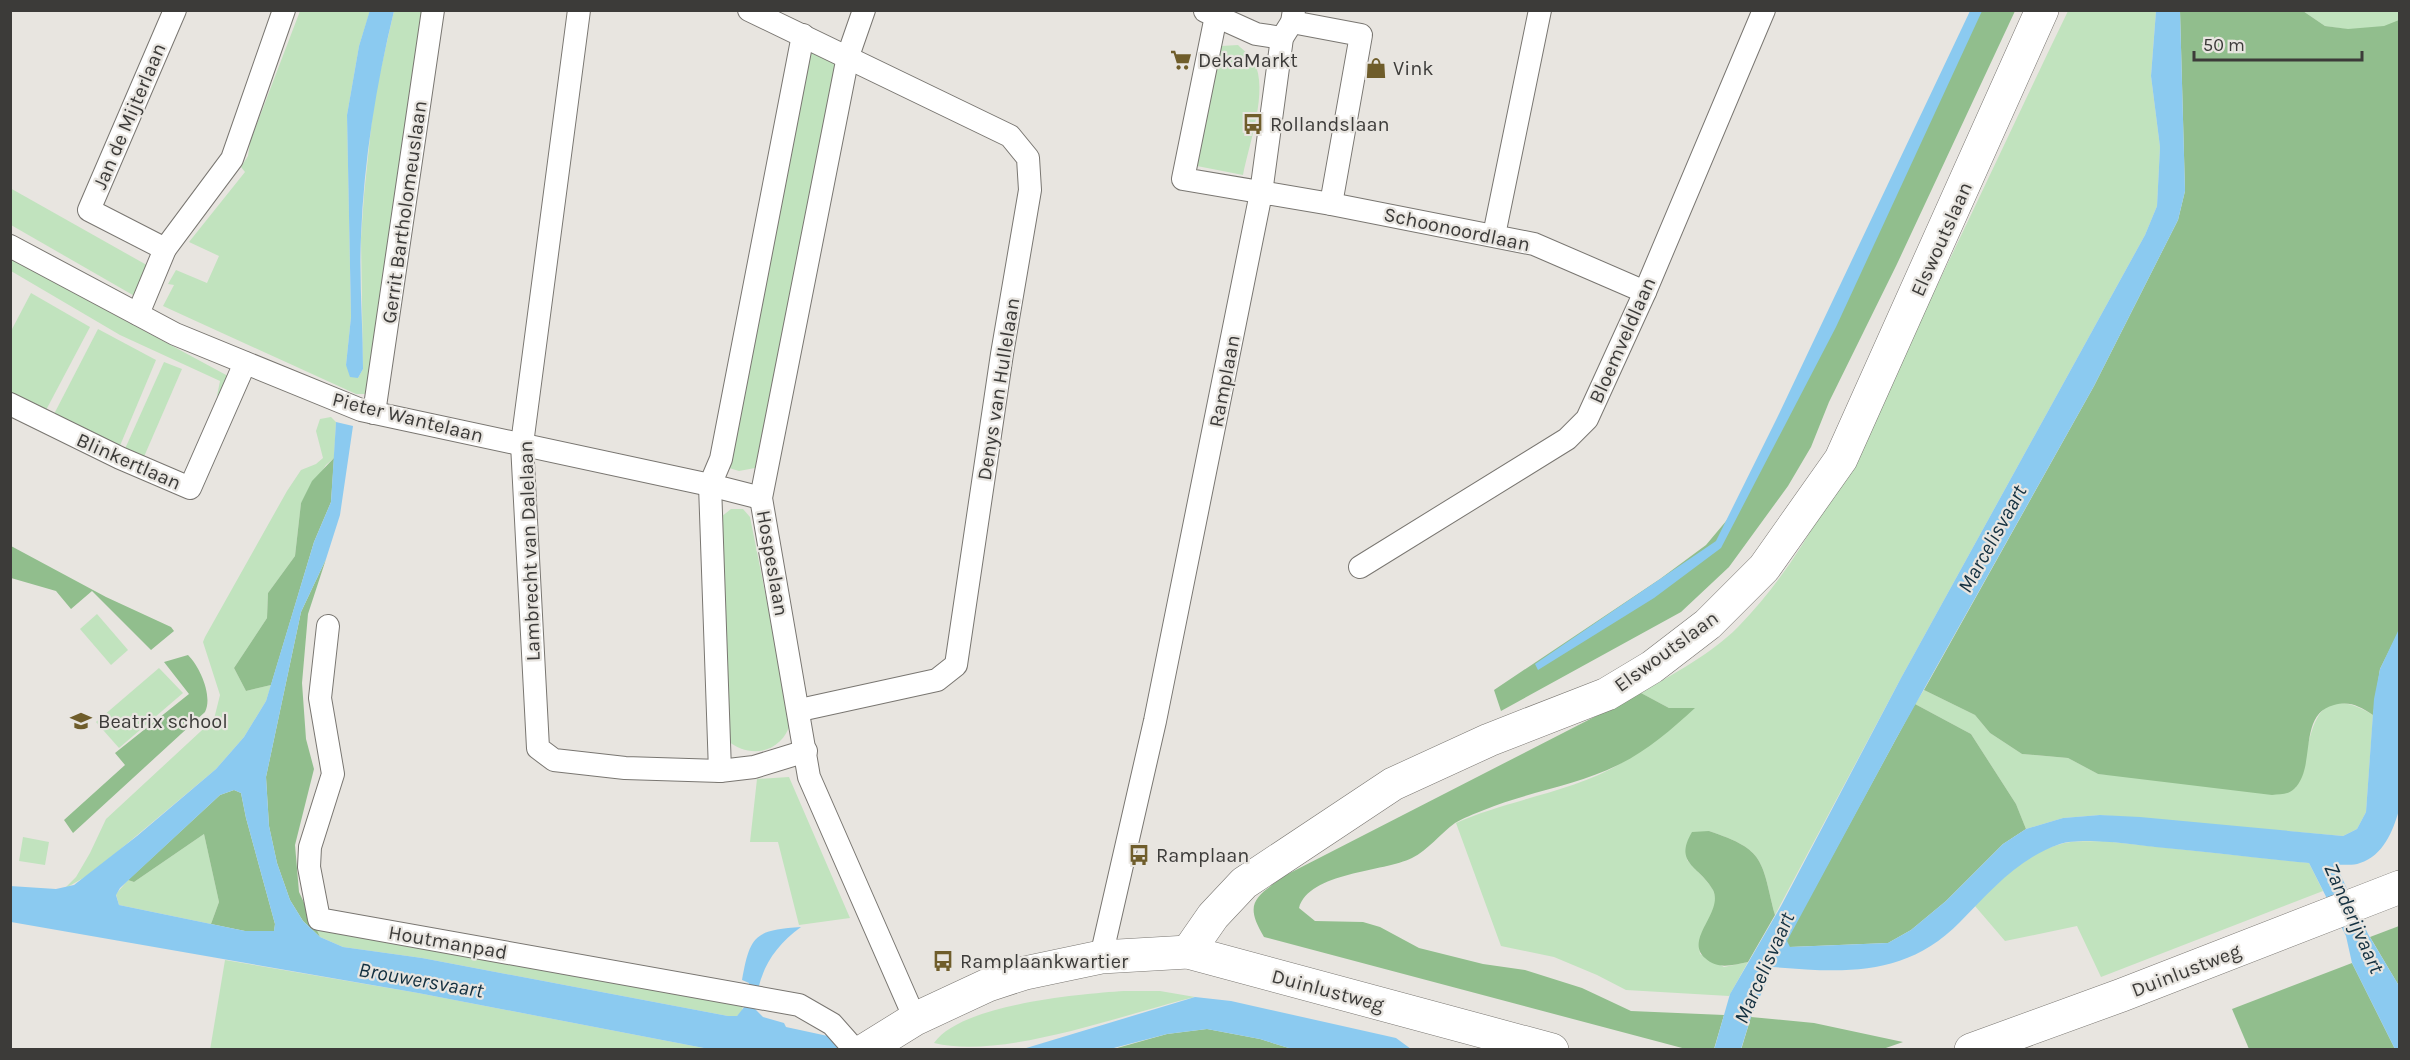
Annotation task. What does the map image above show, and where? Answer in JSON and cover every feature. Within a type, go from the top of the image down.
[{"type":"street","name":"Jan de Mijterlaan","points":[[165,249],[89,210],[175,10]]},
{"type":"street","points":[[138,315],[165,249],[232,159],[284,10]]},
{"type":"street","name":"Gerrit Bartholomeuslaan","points":[[374,413],[433,10]]},
{"type":"street","name":"Lambrecht van Dalelaan","points":[[579,10],[522,444],[538,748],[555,760],[625,768],[720,771],[754,766],[806,751]]},
{"type":"street","points":[[749,10],[848,56]]},
{"type":"street","name":"Hospeslaan","points":[[864,10],[848,56],[761,498],[800,710],[809,777],[915,1019]]},
{"type":"street","points":[[1494,235],[1540,10]]},
{"type":"street","name":"Bloemveldlaan","points":[[1360,567],[1567,439],[1587,419],[1645,292],[1764,10]]},
{"type":"street","name":"Elswoutslaan","points":[[1188,952],[1213,916],[1244,883],[1393,784],[1489,740],[1607,694],[1652,667],[1708,624],[1764,568],[1841,459],[2042,10]]},
{"type":"street","points":[[1261,193],[1183,179],[1210,13],[1256,34],[1289,24],[1361,35],[1330,204]]},
{"type":"street","name":"Ramplaan","points":[[1101,957],[1158,710],[1261,193],[1289,24]]},
{"type":"street","points":[[720,771],[710,485],[721,459],[803,35]]},
{"type":"street","name":"Denys van Hullelaan","points":[[800,710],[937,680],[956,665],[1002,354],[1030,190],[1028,158],[1010,136],[848,56]]},
{"type":"street","name":"Schoonoordlaan","points":[[1261,193],[1330,204],[1534,244],[1645,292]]},
{"type":"street","name":"Pieter Wantelaan","points":[[10,246],[176,334],[324,396],[374,413],[761,498]]},
{"type":"street","name":"Blinkertlaan","points":[[10,404],[120,458],[190,488],[245,363]]},
{"type":"street","name":"Houtmanpad","points":[[328,626],[320,699],[333,774],[310,847],[309,867],[319,919],[799,1005],[832,1024],[860,1046]]},
{"type":"street","name":"Duinlustweg","points":[[1971,1050],[2400,887]]},
{"type":"street","name":"Duinlustweg","points":[[860,1046],[988,985],[1025,973],[1101,957],[1188,952],[1552,1050]]},
{"type":"green space","points":[[300,11],[370,11],[359,46],[347,115],[351,317],[346,365],[358,378],[363,369],[361,238],[374,99],[394,11],[423,11],[368,394],[356,394],[163,306],[174,285],[168,284],[176,270],[207,283],[219,256],[189,242],[245,172],[241,167],[248,156],[250,142]]},
{"type":"green space","points":[[1974,11],[2015,11],[1897,264],[1829,402],[1811,447],[1788,486],[1729,567],[1681,612],[1501,711],[1494,690],[1660,579],[1706,545],[1732,514]]},
{"type":"green space","points":[[2068,11],[2156,11],[2151,76],[2160,147],[2157,206],[2145,235],[1901,678],[1775,915],[1763,869],[1751,851],[1741,844],[1709,831],[1687,860],[1709,884],[1715,896],[1713,912],[1702,937],[1700,954],[1724,967],[1748,962],[1729,996],[1626,990],[1554,957],[1501,946],[1456,823],[1601,774],[1629,758],[1693,709],[1669,708],[1641,693],[1716,646],[1738,627],[1762,601],[1802,544],[1837,484],[1909,343]]},
{"type":"green space","points":[[2180,11],[2303,11],[2325,26],[2348,29],[2384,26],[2399,20],[2400,629],[2380,669],[2373,715],[2350,704],[2334,705],[2323,710],[2315,719],[2311,730],[2301,780],[2294,789],[2284,794],[2272,795],[2098,774],[2068,758],[2022,754],[1990,733],[1975,715],[1924,690],[2094,386],[2178,220],[2185,191]]},
{"type":"green space","points":[[2303,11],[2399,11],[2399,37],[2325,26]]},
{"type":"green space","points":[[1238,45],[1254,62],[1259,87],[1259,102],[1243,175],[1197,166],[1221,46]]},
{"type":"green space","points":[[810,52],[836,63],[755,468],[739,471],[729,468]]},
{"type":"green space","points":[[10,188],[152,268],[138,298],[11,225]]},
{"type":"green space","points":[[11,252],[52,281],[228,376],[223,390],[217,396],[220,381],[120,335],[11,271]]},
{"type":"green space","points":[[31,293],[90,327],[45,412],[11,393],[11,331]]},
{"type":"green space","points":[[98,329],[156,360],[119,448],[53,416]]},
{"type":"green space","points":[[164,362],[182,369],[143,459],[124,451]]},
{"type":"green space","points":[[331,417],[336,422],[334,458],[326,465],[301,503],[295,556],[268,593],[267,618],[234,668],[246,691],[271,685],[266,701],[244,737],[216,769],[92,873],[64,889],[76,877],[106,819],[214,719],[220,695],[203,642],[287,491],[301,470],[316,464],[323,458],[316,431],[320,419]]},
{"type":"green space","points":[[334,458],[331,502],[314,542],[271,685],[246,691],[234,668],[267,618],[268,593],[295,556],[301,503],[312,481]]},
{"type":"green space","points":[[731,509],[743,509],[750,517],[791,722],[780,741],[764,750],[745,750],[727,740],[721,517]]},
{"type":"green space","points":[[11,546],[106,597],[171,627],[174,631],[151,650],[92,591],[71,609],[56,591],[11,578]]},
{"type":"green space","points":[[326,559],[308,614],[302,683],[306,739],[314,769],[295,845],[299,892],[320,937],[303,921],[290,900],[277,863],[269,826],[266,777],[301,612]]},
{"type":"green space","points":[[97,614],[128,650],[111,665],[80,629]]},
{"type":"green space","points":[[188,655],[204,682],[207,698],[205,712],[73,833],[64,820],[125,765],[115,753],[189,694],[164,662]]},
{"type":"green space","points":[[159,668],[183,693],[119,748],[96,722]]},
{"type":"green space","points":[[1924,690],[1975,715],[1990,733],[2022,754],[2068,758],[2098,774],[2295,788],[2310,737],[2323,710],[2335,703],[2351,705],[2373,715],[2366,812],[2357,829],[2343,836],[2100,815],[2063,818],[2026,829],[2016,804],[1971,734],[1915,704]]},
{"type":"green space","points":[[1641,693],[1669,708],[1695,708],[1649,747],[1618,765],[1465,818],[1455,823],[1412,858],[1332,880],[1317,887],[1306,896],[1299,908],[1315,921],[1363,922],[1380,927],[1419,948],[1483,964],[1525,970],[1582,988],[1631,1011],[1724,1015],[1714,1049],[1686,1049],[1264,937],[1254,916],[1256,901],[1266,889],[1284,876]]},
{"type":"green space","points":[[1915,704],[1971,734],[2016,804],[2026,829],[2003,844],[1946,901],[1911,930],[1888,943],[1789,947],[1786,941]]},
{"type":"green space","points":[[789,777],[850,918],[799,925],[778,842],[750,842],[757,779]]},
{"type":"green space","points":[[234,790],[241,793],[275,924],[274,932],[245,931],[211,924],[219,902],[204,834],[134,882],[128,880],[220,795]]},
{"type":"green space","points":[[1709,831],[1741,844],[1751,851],[1763,869],[1767,881],[1775,915],[1748,962],[1725,966],[1715,964],[1705,958],[1700,951],[1701,934],[1715,898],[1708,882],[1690,864],[1685,851],[1692,832]]},
{"type":"green space","points":[[204,834],[219,902],[211,924],[119,905],[116,894],[128,880],[134,882]]},
{"type":"green space","points":[[23,837],[49,842],[45,865],[19,861]]},
{"type":"green space","points":[[2103,841],[2309,863],[2323,891],[2101,977],[2077,926],[2005,941],[1975,906],[2003,877],[2036,854],[2066,843]]},
{"type":"green space","points":[[307,912],[744,999],[742,1011],[737,1016],[728,1016],[422,958],[343,947],[320,937]]},
{"type":"green space","points":[[2399,926],[2399,986],[2370,937]]},
{"type":"green space","points":[[225,960],[418,993],[709,1049],[210,1050]]},
{"type":"green space","points":[[2352,963],[2395,1049],[2249,1049],[2232,1009]]},
{"type":"green space","points":[[1124,991],[1160,991],[1195,997],[1099,1024],[1028,1040],[962,1047],[934,1043],[948,1030],[994,1010],[1052,998]]},
{"type":"green space","points":[[1751,1017],[1814,1023],[1903,1042],[1883,1049],[1741,1050]]},
{"type":"green space","points":[[1207,1029],[1260,1039],[1292,1049],[1110,1050],[1167,1034]]},
{"type":"water","points":[[370,10],[394,11],[376,95],[365,179],[361,253],[363,369],[358,378],[350,377],[346,365],[351,317],[347,115],[359,46]]},
{"type":"water","points":[[1970,11],[1982,11],[1836,327],[1721,548],[1654,598],[1538,670],[1535,664],[1716,541],[1777,418]]},
{"type":"water","points":[[2156,11],[2180,11],[2185,191],[2178,220],[2094,386],[1896,739],[1787,941],[1790,947],[1888,943],[1911,930],[1946,901],[2003,844],[2026,829],[2063,818],[2100,815],[2140,817],[2343,836],[2357,829],[2366,812],[2374,699],[2380,669],[2399,629],[2399,810],[2386,842],[2375,855],[2357,864],[2336,865],[2368,934],[2399,986],[2399,1049],[2395,1049],[2352,963],[2346,936],[2309,863],[2120,843],[2080,841],[2060,844],[2031,858],[2005,877],[1939,940],[1918,953],[1896,962],[1850,970],[1773,967],[1751,1017],[1741,1049],[1714,1050],[1730,994],[1781,906],[1901,678],[2145,235],[2157,206],[2160,147],[2151,76]]},
{"type":"water","name":"Brouwersvaart","points":[[336,422],[353,426],[340,515],[326,559],[301,612],[266,777],[269,826],[277,863],[290,900],[303,921],[320,937],[343,947],[422,958],[728,1016],[737,1016],[749,1001],[749,983],[742,980],[748,954],[757,938],[773,930],[801,927],[782,944],[768,962],[759,984],[755,1009],[763,1017],[784,1023],[786,1027],[888,1049],[709,1049],[418,993],[11,922],[10,886],[56,889],[74,885],[137,836],[216,769],[244,737],[266,701],[314,542],[331,502]],"holes":[[[234,790],[241,793],[275,924],[274,931],[245,931],[119,905],[116,895],[120,888],[220,795]]]},
{"type":"water","points":[[1195,997],[1231,1001],[1396,1038],[1411,1049],[1292,1049],[1260,1039],[1207,1029],[1167,1034],[1110,1049],[1023,1049]]},
{"type":"place","name":"DekaMarkt","points":[[1181,60]]},
{"type":"place","name":"Vink","points":[[1376,68]]},
{"type":"place","name":"Rollandslaan","points":[[1253,124]]},
{"type":"place","name":"Beatrix school","points":[[81,721]]},
{"type":"place","name":"Ramplaan","points":[[1139,855]]},
{"type":"place","name":"Ramplaankwartier","points":[[943,961]]},
{"type":"water label","name":"Marcelisvaart","points":[[1992,539]]},
{"type":"water label","name":"Zanderijvaart","points":[[2354,918]]},
{"type":"water label","name":"Marcelisvaart","points":[[1764,968]]}]
